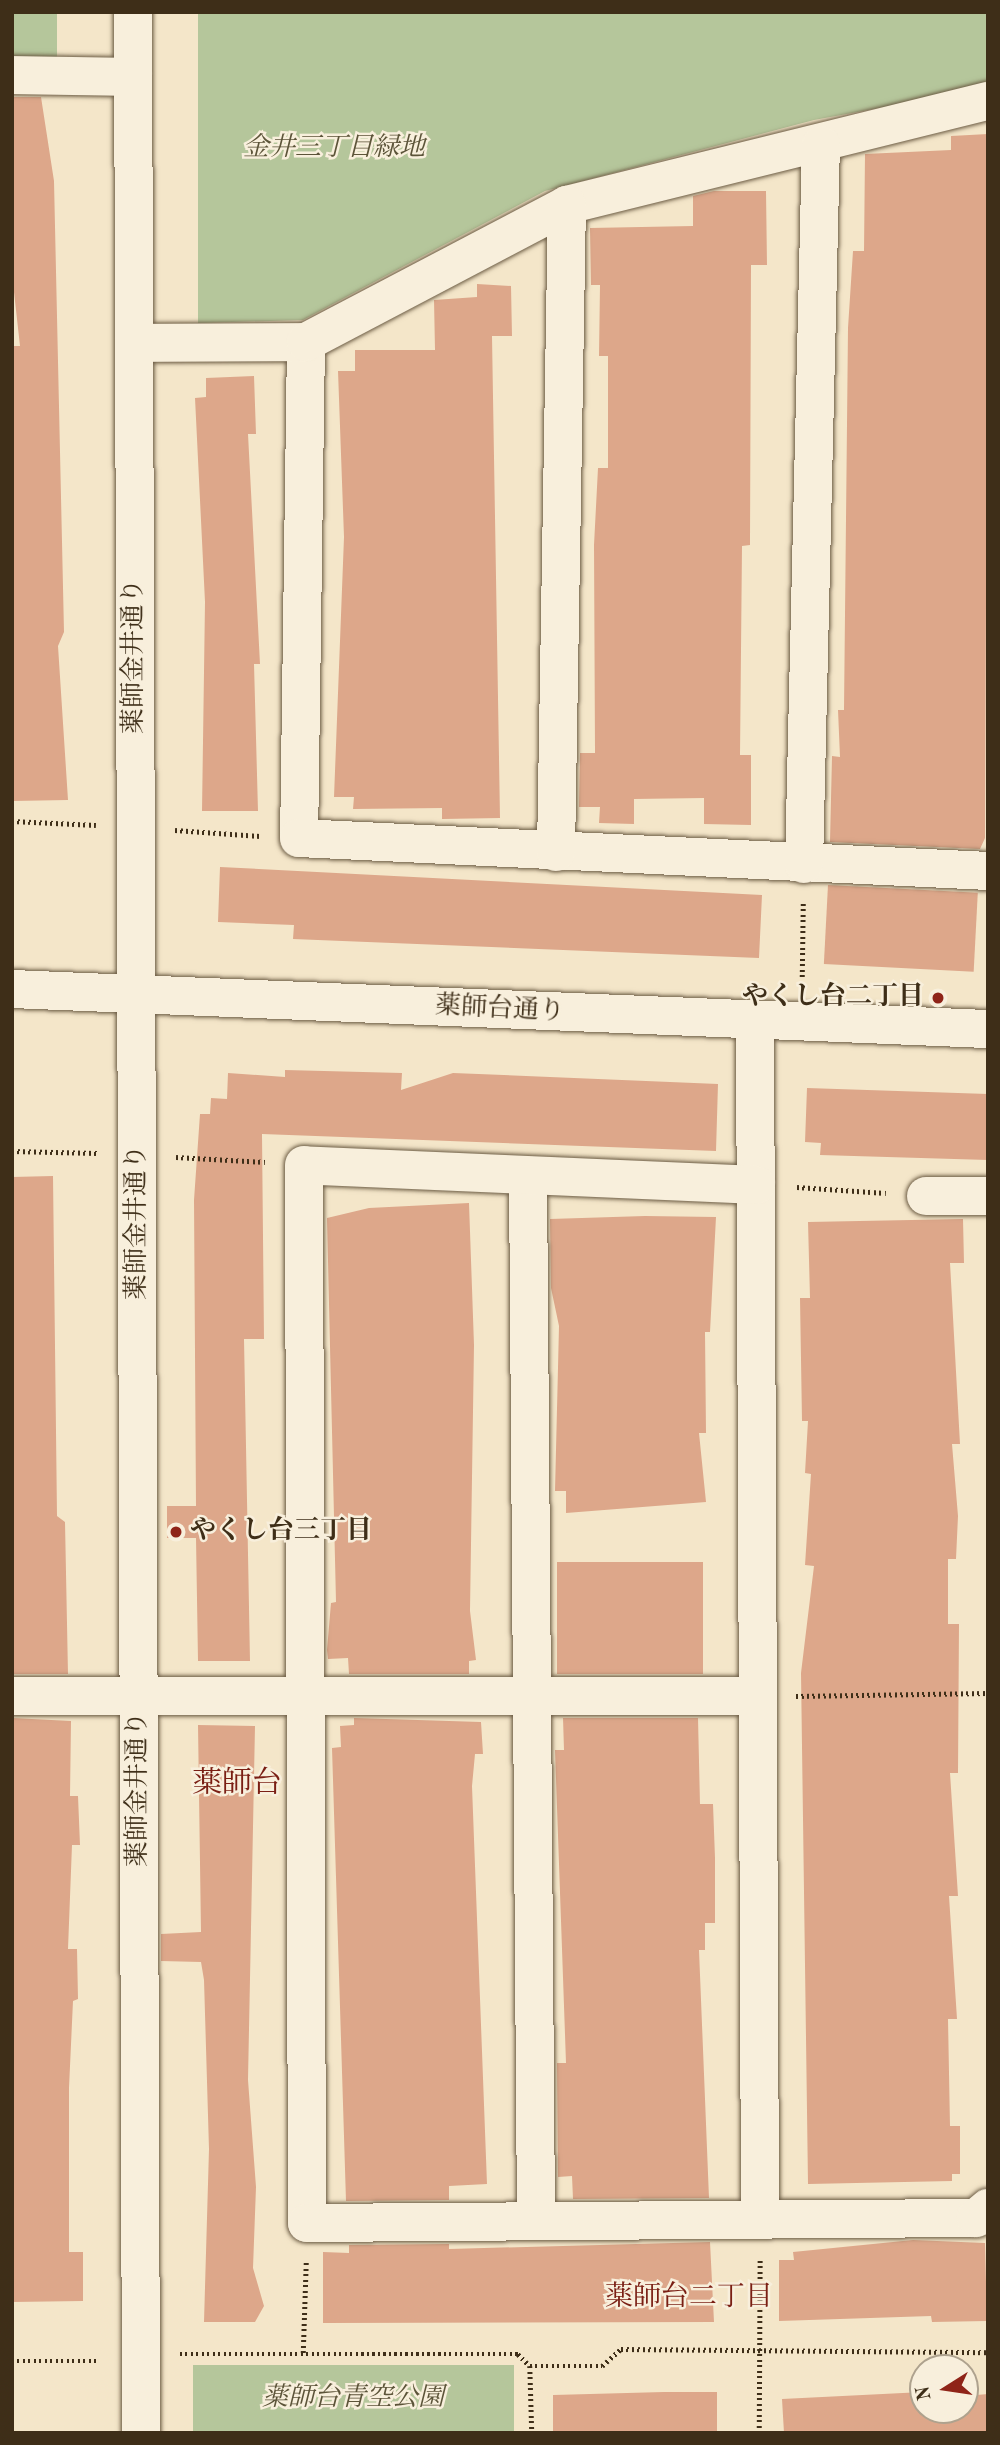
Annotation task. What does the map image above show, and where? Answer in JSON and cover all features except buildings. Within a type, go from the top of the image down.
[{"type":"street","name":"薬師金井通り","points":[[133,12],[141,2433]]},
{"type":"street","points":[[12,75],[133,77]]},
{"type":"street","points":[[134,343],[306,342],[567,205],[821,145],[988,101]]},
{"type":"street","points":[[804,864],[821,145]]},
{"type":"street","points":[[556,852],[567,205]]},
{"type":"street","points":[[306,342],[299,838],[988,871]]},
{"type":"street","name":"薬師台通り","points":[[12,989],[988,1029]]},
{"type":"street","points":[[755,1021],[771,1185],[773,1696],[760,2220]]},
{"type":"street","points":[[771,1185],[304,1165],[307,2223],[976,2218],[988,2208]]},
{"type":"street","points":[[528,1176],[536,2221]]},
{"type":"street","points":[[926,1196],[988,1196]]},
{"type":"street","points":[[12,1696],[773,1696]]},
{"type":"path","points":[[802,977],[804,864]]},
{"type":"path","points":[[771,1185],[926,1196]]},
{"type":"path","points":[[773,1696],[988,1693]]},
{"type":"path","points":[[759,2433],[760,2220]]},
{"type":"path","points":[[303,2353],[307,2223]]},
{"type":"path","points":[[530,2366],[602,2366],[621,2349],[988,2352]]},
{"type":"path","points":[[12,2361],[303,2353],[518,2354],[530,2366],[532,2433]]},
{"type":"green space","points":[[12,12],[57,12],[57,64],[12,64]]},
{"type":"green space","name":"金井三丁目緑地","points":[[198,12],[988,12],[988,88],[814,120],[545,191],[303,320],[198,323]]},
{"type":"green space","name":"薬師台青空公園","points":[[193,2365],[514,2365],[514,2433],[193,2433]]},
{"type":"place","name":"やくし台二丁目","points":[[938,998]]},
{"type":"place","name":"やくし台三丁目","points":[[176,1532]]},
{"type":"district","name":"薬師台","points":[[237,1784]]},
{"type":"district","name":"薬師台二丁目","points":[[689,2298]]}]
